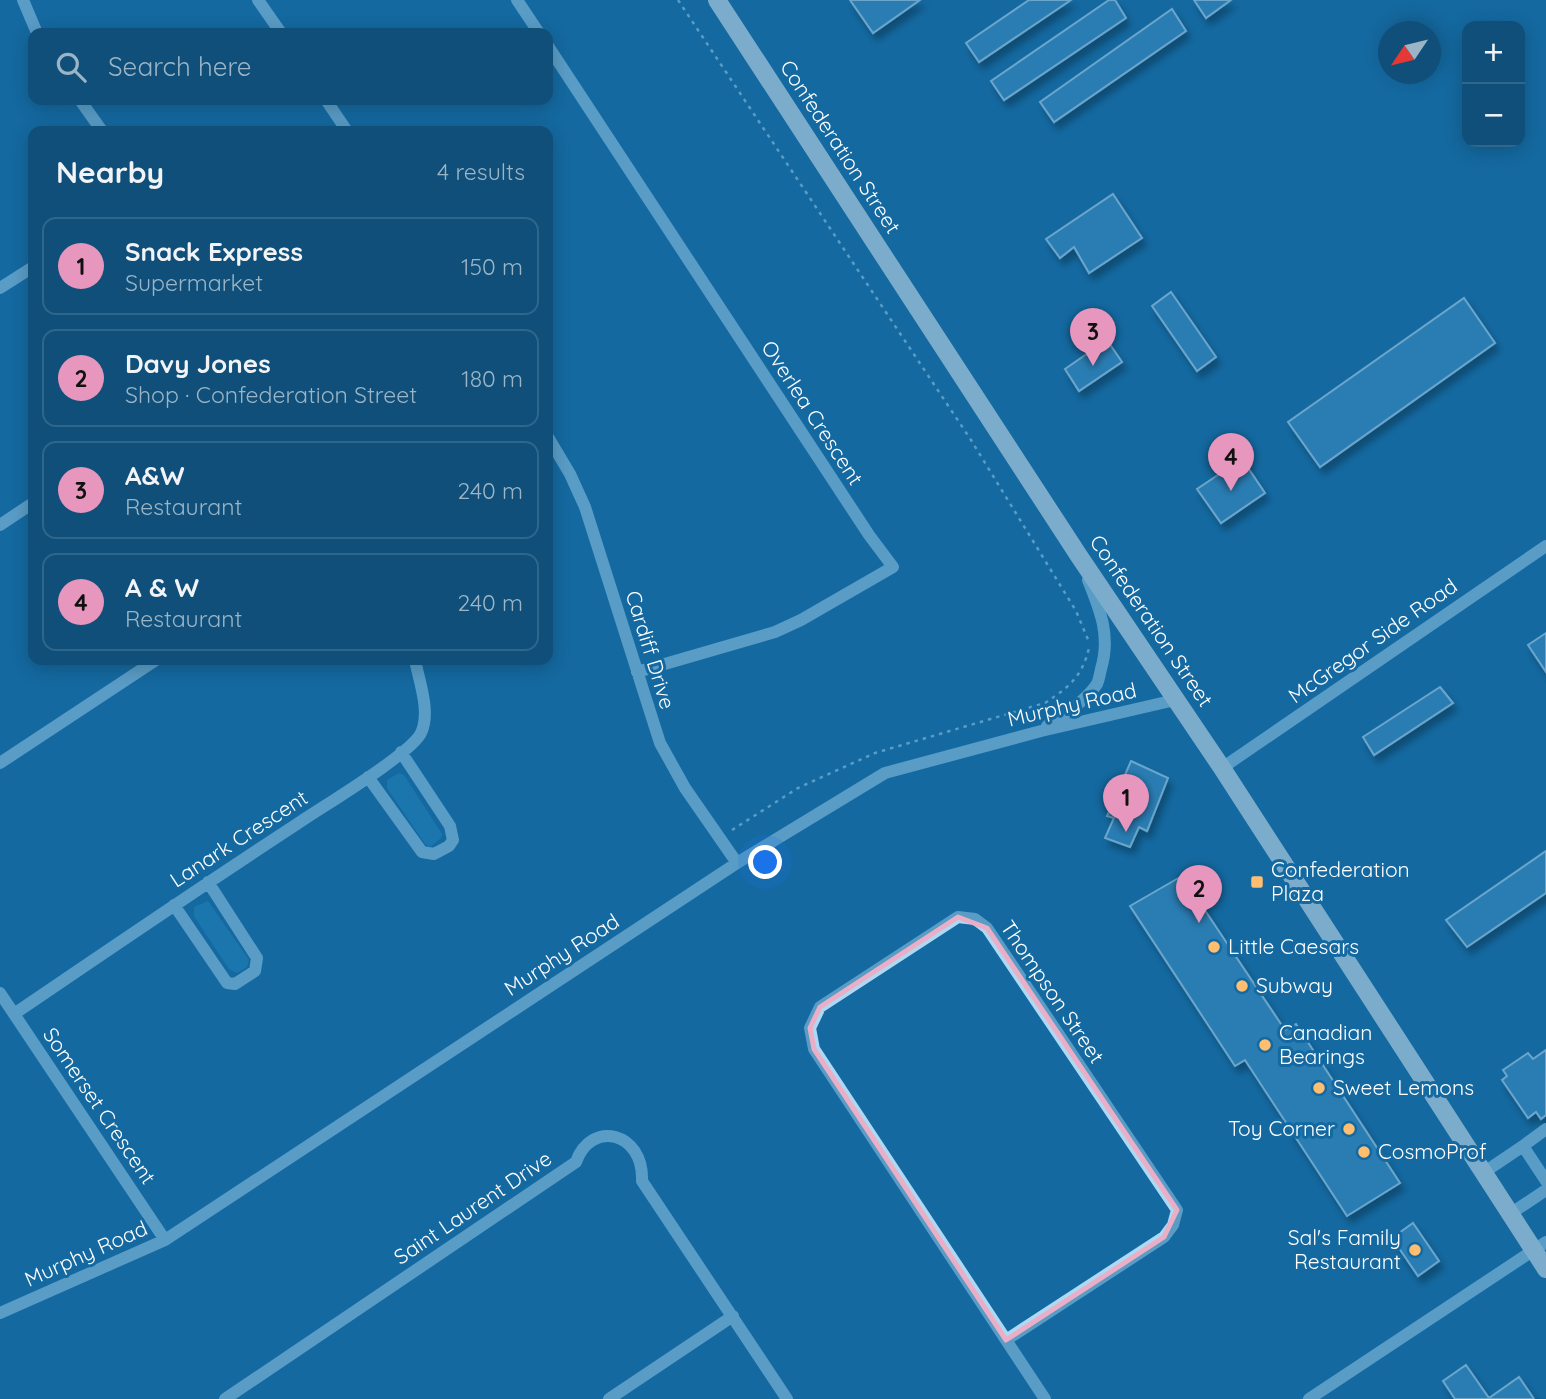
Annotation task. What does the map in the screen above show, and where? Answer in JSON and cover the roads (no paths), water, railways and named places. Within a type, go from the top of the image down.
[{"type":"main road","name":"Confederation Street","points":[[716,0],[1079,556],[1222,768],[1510,1214],[1540,1246],[1546,1269]]},
{"type":"street","points":[[23,0],[35,28]]},
{"type":"street","points":[[258,0],[278,28]]},
{"type":"street","points":[[517,0],[536,28]]},
{"type":"street","name":"Overlea Crescent","points":[[553,55],[869,535],[893,567],[775,632],[637,672]]},
{"type":"street","points":[[84,105],[98,126]]},
{"type":"street","points":[[329,105],[343,126]]},
{"type":"street","points":[[0,288],[28,270]]},
{"type":"street","name":"Cardiff Drive","points":[[553,446],[570,474],[584,507],[652,723],[671,764],[737,863]]},
{"type":"street","points":[[0,525],[28,506]]},
{"type":"street","name":"McGregor Side Road","points":[[1222,768],[1546,545]]},
{"type":"street","points":[[1041,731],[1072,709],[1097,684],[1106,653],[1107,637],[1103,618],[1079,556]]},
{"type":"street","points":[[0,763],[148,665]]},
{"type":"street","name":"Lanark Crescent","points":[[14,1014],[173,905],[368,777],[401,752],[421,734],[424,719],[416,665]]},
{"type":"street","name":"Murphy Road","points":[[0,1313],[165,1240],[737,863],[884,773],[1041,731],[1175,701]]},
{"type":"street","points":[[368,777],[422,852],[434,854],[449,846],[453,840],[450,826],[401,752]]},
{"type":"street","points":[[173,905],[227,983],[235,984],[255,971],[257,958],[208,882]]},
{"type":"street","name":"Thompson Street","points":[[1006,1340],[1164,1237],[1173,1225],[1177,1210],[987,928],[975,919],[958,917],[820,1007],[810,1028],[814,1049],[1006,1340],[1045,1399]]},
{"type":"street","name":"Somerset Crescent","points":[[0,993],[165,1240]]},
{"type":"street","points":[[1483,1173],[1546,1129]]},
{"type":"street","name":"Saint Laurent Drive","points":[[225,1399],[576,1162],[580,1151],[589,1142],[602,1137],[615,1137],[627,1142],[638,1153],[642,1181],[787,1399]]},
{"type":"street","points":[[1523,1146],[1546,1181]]},
{"type":"street","points":[[1510,1214],[1546,1190]]},
{"type":"street","points":[[1309,1399],[1540,1246]]},
{"type":"street","points":[[609,1399],[733,1316]]},
{"type":"place","name":"A&W","points":[[1093,366]]},
{"type":"place","name":"A & W","points":[[1231,491]]},
{"type":"place","name":"Snack Express","points":[[1126,832]]},
{"type":"place","name":"Confederation Plaza","points":[[1257,882]]},
{"type":"place","name":"Davy Jones","points":[[1199,923]]},
{"type":"place","name":"Little Caesars","points":[[1214,947]]},
{"type":"place","name":"Subway","points":[[1242,986]]},
{"type":"place","name":"Canadian Bearings","points":[[1265,1045]]},
{"type":"place","name":"Sweet Lemons","points":[[1319,1088]]},
{"type":"place","name":"Toy Corner","points":[[1349,1129]]},
{"type":"place","name":"CosmoProf","points":[[1364,1152]]},
{"type":"place","name":"Sal's Family Restaurant","points":[[1415,1250]]}]
